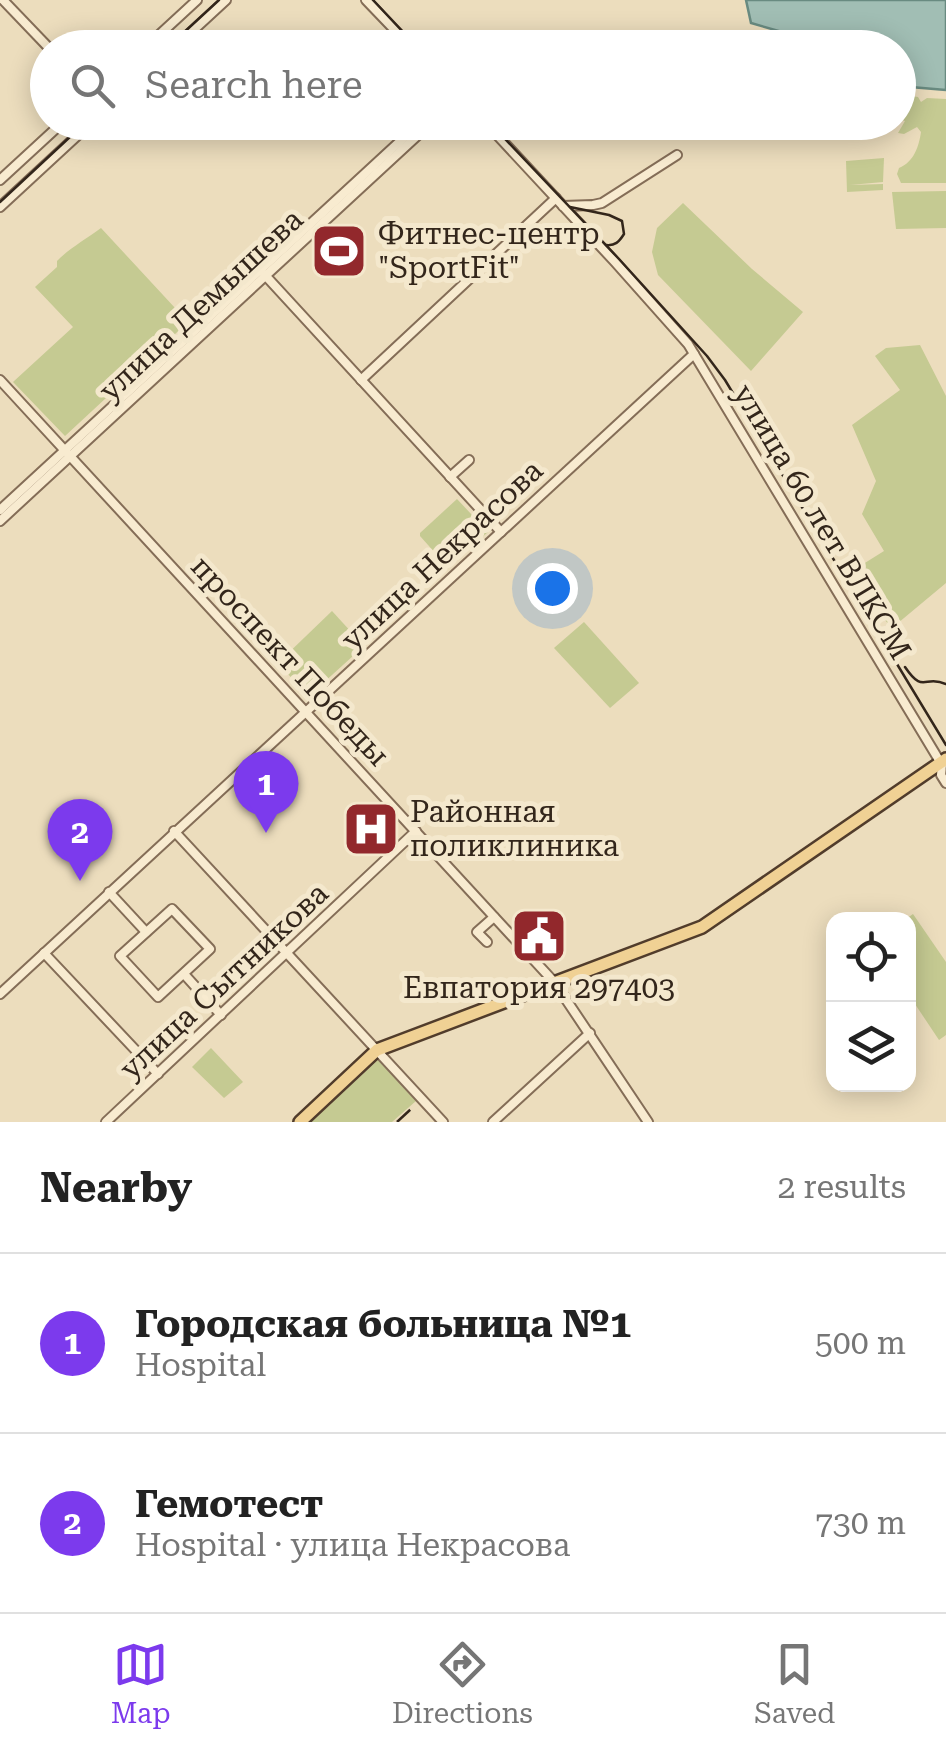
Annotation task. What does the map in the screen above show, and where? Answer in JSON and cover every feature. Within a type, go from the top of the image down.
[{"type":"main road","points":[[300,1122],[377,1050],[702,927],[944,764]]},
{"type":"street","points":[[3,0],[31,30]]},
{"type":"street","points":[[164,30],[196,0]]},
{"type":"street","points":[[194,30],[226,0]]},
{"type":"street","points":[[366,0],[395,30]]},
{"type":"street","points":[[0,180],[43,140]]},
{"type":"street","points":[[0,207],[73,140]]},
{"type":"street","name":"улица Демышева","points":[[0,510],[408,140]]},
{"type":"street","name":"улица 60 лет ВЛКСМ","points":[[502,140],[673,325],[694,354],[944,764],[941,775],[946,783]]},
{"type":"street","points":[[360,380],[560,202],[602,202],[677,155]]},
{"type":"street","points":[[263,273],[500,532]]},
{"type":"street","name":"улица Некрасова","points":[[0,994],[694,354]]},
{"type":"street","name":"проспект Победы","points":[[0,380],[555,982],[648,1122]]},
{"type":"street","name":"улица Демышева","points":[[0,521],[67,453]]},
{"type":"street","points":[[450,478],[469,460]]},
{"type":"street","points":[[174,831],[443,1122]]},
{"type":"street","name":"улица Сытникова","points":[[106,1122],[416,832]]},
{"type":"street","points":[[108,892],[146,932]]},
{"type":"street","points":[[172,909],[210,949],[184,974],[158,997],[120,956],[172,909]]},
{"type":"street","points":[[487,942],[477,932],[494,917]]},
{"type":"street","points":[[44,953],[158,1074]]},
{"type":"street","points":[[184,974],[222,1015]]},
{"type":"street","points":[[493,1122],[590,1033]]},
{"type":"street","points":[[624,1086],[634,1080]]},
{"type":"green space","points":[[916,97],[921,102],[927,98],[946,99],[946,183],[901,183],[897,174],[917,148],[921,132],[917,127]]},
{"type":"green space","points":[[884,158],[883,182],[850,185],[883,184],[883,190],[847,192],[846,161]]},
{"type":"green space","points":[[946,191],[946,228],[896,229],[892,192]]},
{"type":"green space","points":[[683,203],[803,312],[751,371],[658,275],[652,252],[657,228]]},
{"type":"green space","points":[[101,228],[188,322],[65,436],[13,382],[73,327],[35,287],[57,267],[62,256]]},
{"type":"green space","points":[[920,345],[946,396],[946,583],[892,628],[870,603],[852,571],[884,551],[862,514],[876,481],[852,425],[900,390],[875,356],[886,348]]},
{"type":"green space","points":[[457,499],[488,532],[451,565],[445,564],[420,533]]},
{"type":"green space","points":[[332,611],[364,646],[311,694],[305,693],[278,663]]},
{"type":"green space","points":[[584,622],[639,683],[610,708],[554,648]]},
{"type":"green space","points":[[916,918],[946,962],[946,1035],[939,1040],[916,1006]]},
{"type":"green space","points":[[211,1048],[243,1082],[224,1098],[192,1067]]},
{"type":"green space","points":[[378,1060],[416,1101],[392,1122],[311,1122]]},
{"type":"water","points":[[746,0],[946,0],[946,90],[916,87],[916,30],[775,30],[751,23]]},
{"type":"tram line","points":[[186,30],[219,0]]},
{"type":"tram line","points":[[373,0],[401,30]]},
{"type":"tram line","points":[[0,202],[67,140]]},
{"type":"tram line","points":[[506,140],[619,259],[725,380],[946,745]]},
{"type":"tram line","points":[[570,207],[622,221],[624,234],[614,244],[606,245]]},
{"type":"tram line","points":[[905,667],[916,680],[946,684]]},
{"type":"railway","points":[[397,1122],[411,1109]]},
{"type":"place","name":"Фитнес-центр \"SportFit\"","points":[[339,251]]},
{"type":"place","name":"Районная поликлиника","points":[[371,829]]},
{"type":"place","name":"Городская больница №1","points":[[266,833]]},
{"type":"place","name":"Гемотест","points":[[80,881]]},
{"type":"place","name":"Евпатория 297403","points":[[539,936]]}]
